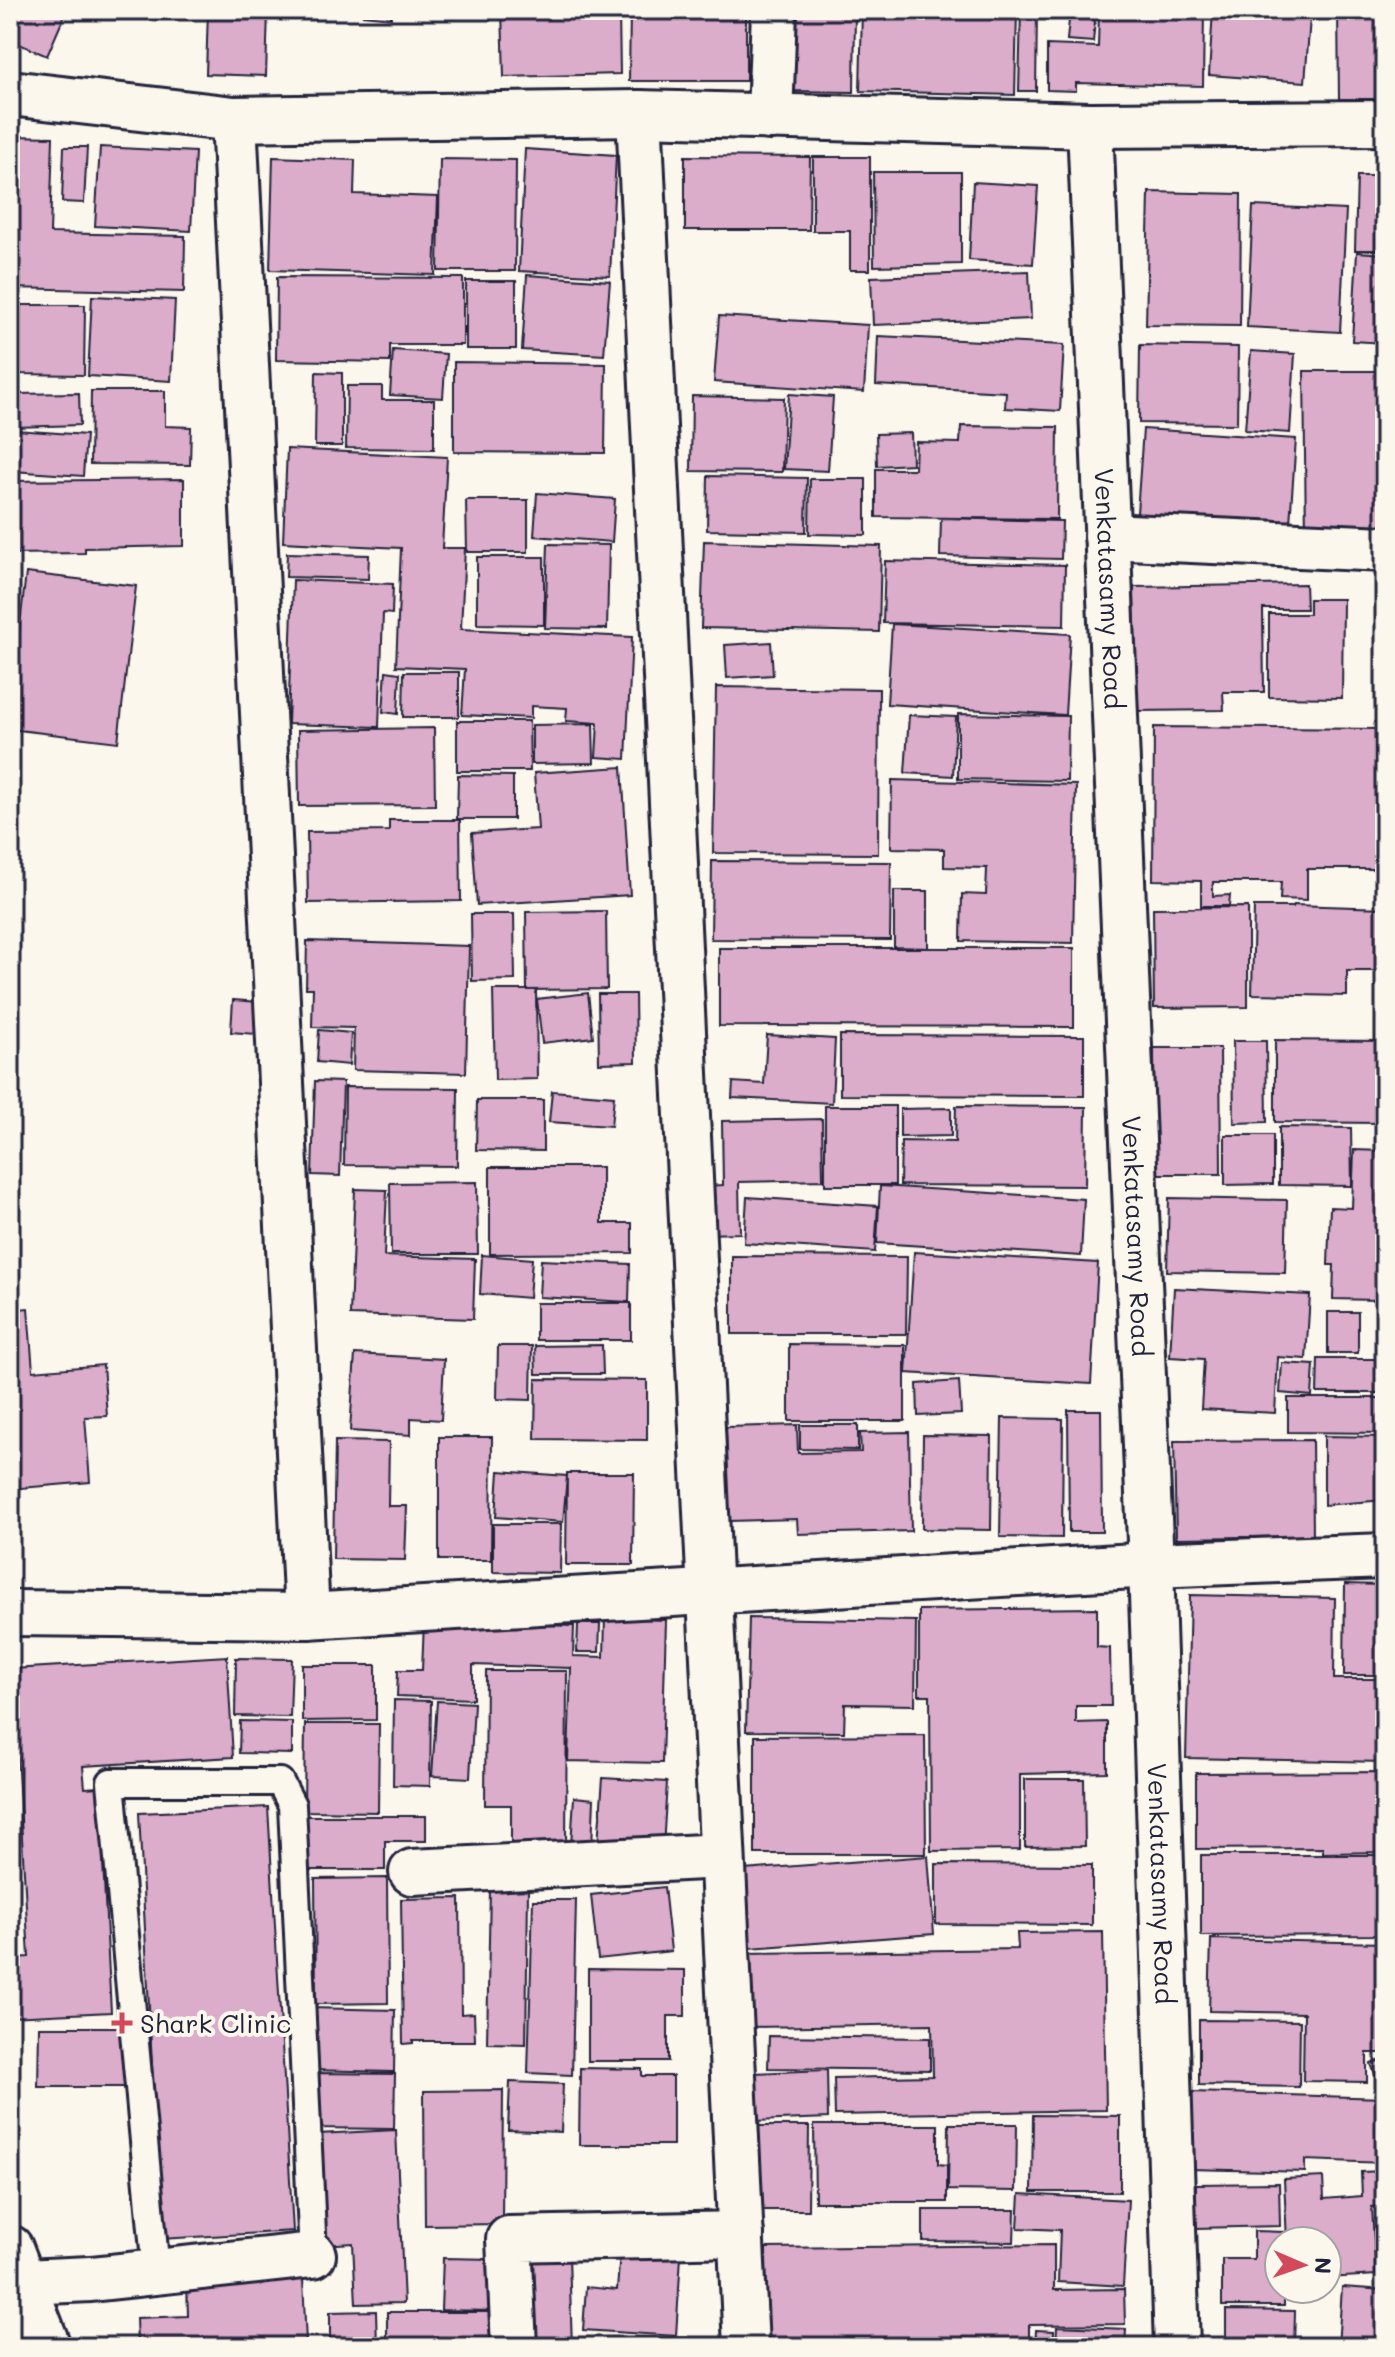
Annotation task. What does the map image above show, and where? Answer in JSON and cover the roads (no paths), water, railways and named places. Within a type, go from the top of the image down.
[{"type":"street","points":[[770,117],[774,10]]},
{"type":"street","points":[[10,93],[234,119],[639,113],[1090,125],[1385,123]]},
{"type":"street","points":[[639,113],[746,2347]]},
{"type":"street","points":[[234,119],[307,1616]]},
{"type":"street","name":"Venkatasamy Road","points":[[1090,125],[1151,1565],[1177,2347]]},
{"type":"street","points":[[1107,536],[1385,549]]},
{"type":"street","points":[[10,1613],[307,1616],[1151,1565],[1385,1556]]},
{"type":"street","points":[[412,1872],[722,1856]]},
{"type":"street","points":[[514,2347],[509,2239],[741,2234]]},
{"type":"street","points":[[16,2265],[91,2279],[313,2255]]},
{"type":"street","points":[[16,2265],[48,2347]]},
{"type":"street","points":[[10,2340],[13,2347]]},
{"type":"lane","points":[[156,2272],[111,1782],[280,1782],[292,1805],[313,2255]]},
{"type":"place","name":"Shark Clinic","points":[[122,2023]]}]
